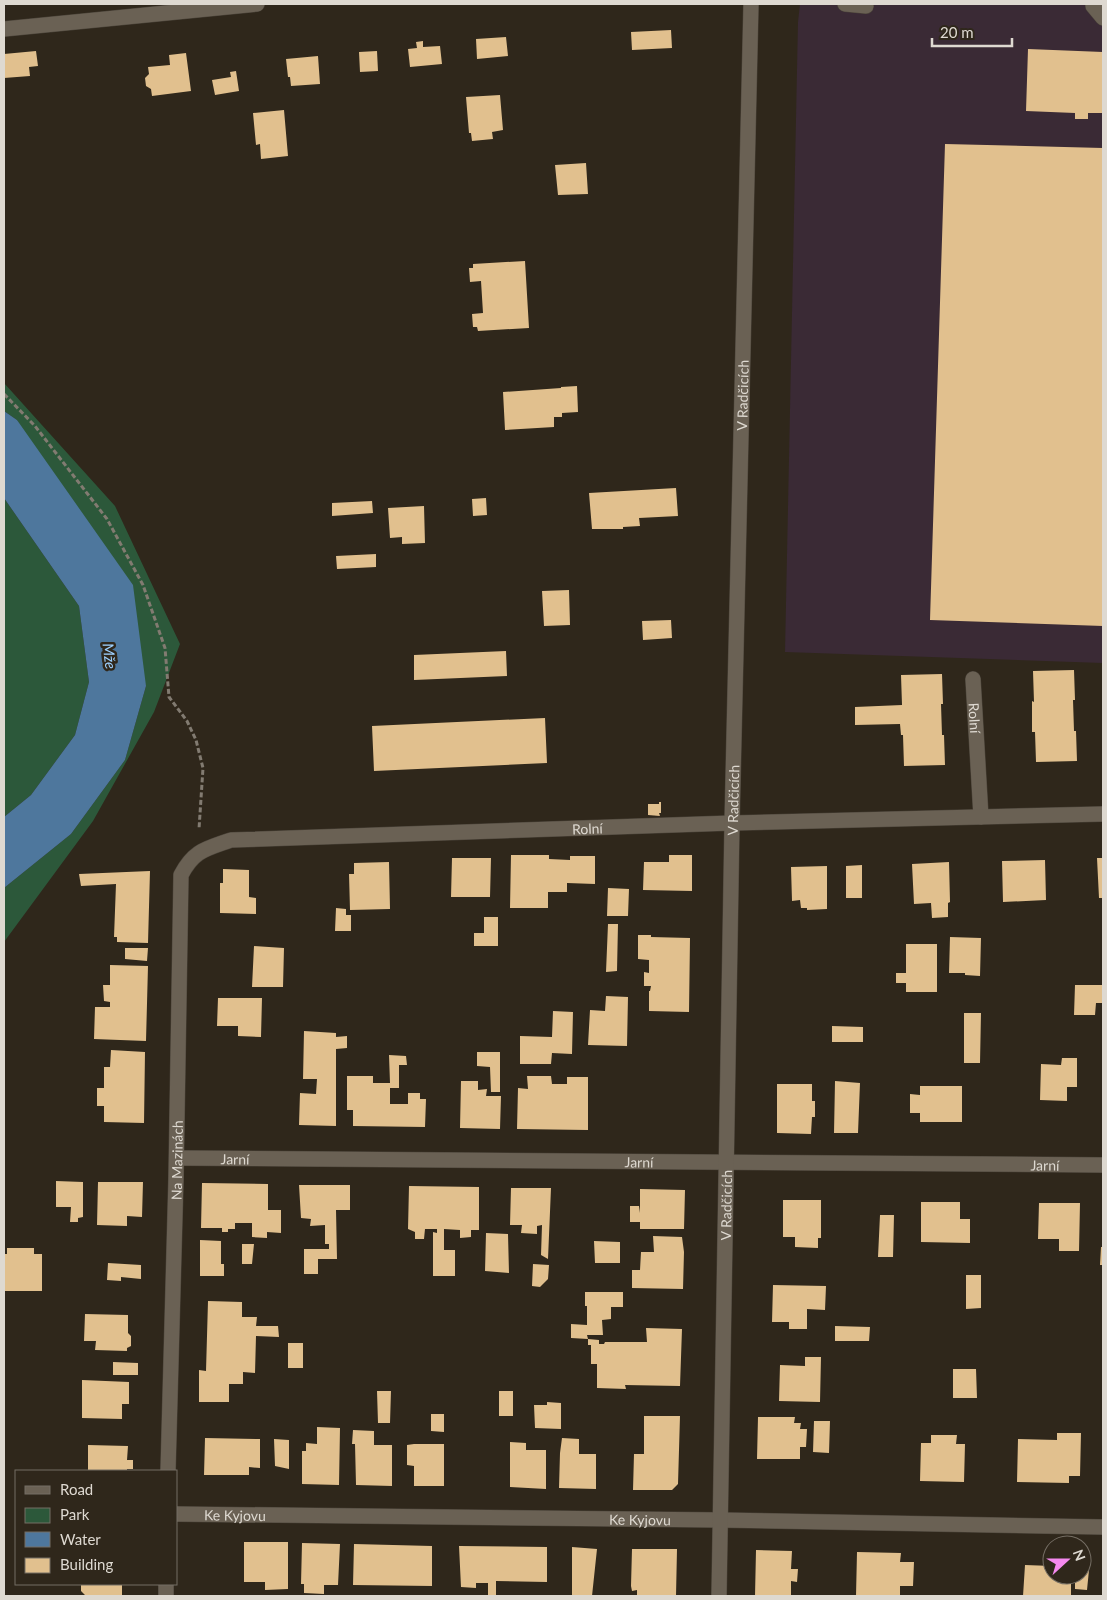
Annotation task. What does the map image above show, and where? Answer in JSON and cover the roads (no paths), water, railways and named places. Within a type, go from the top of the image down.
[{"type":"street","points":[[4,29],[257,4]]},
{"type":"street","name":"V Radčicích","points":[[719,1596],[732,822],[751,4]]},
{"type":"street","points":[[845,4],[866,6]]},
{"type":"street","points":[[1093,4],[1103,18]]},
{"type":"street","name":"Rolní","points":[[973,679],[981,817]]},
{"type":"street","name":"Rolní","points":[[198,853],[231,840],[732,822],[1103,814]]},
{"type":"street","name":"Na Mazinách","points":[[168,1470],[177,1158],[181,875],[188,862],[198,853]]},
{"type":"street","name":"Jarní","points":[[177,1158],[1103,1165]]},
{"type":"street","name":"Ke Kyjovu","points":[[178,1514],[720,1520],[1103,1527]]},
{"type":"water","name":"Mže","points":[[4,411],[17,420],[133,585],[146,686],[125,760],[71,834],[4,888],[4,817],[31,795],[75,735],[89,682],[79,606],[4,498]]}]
